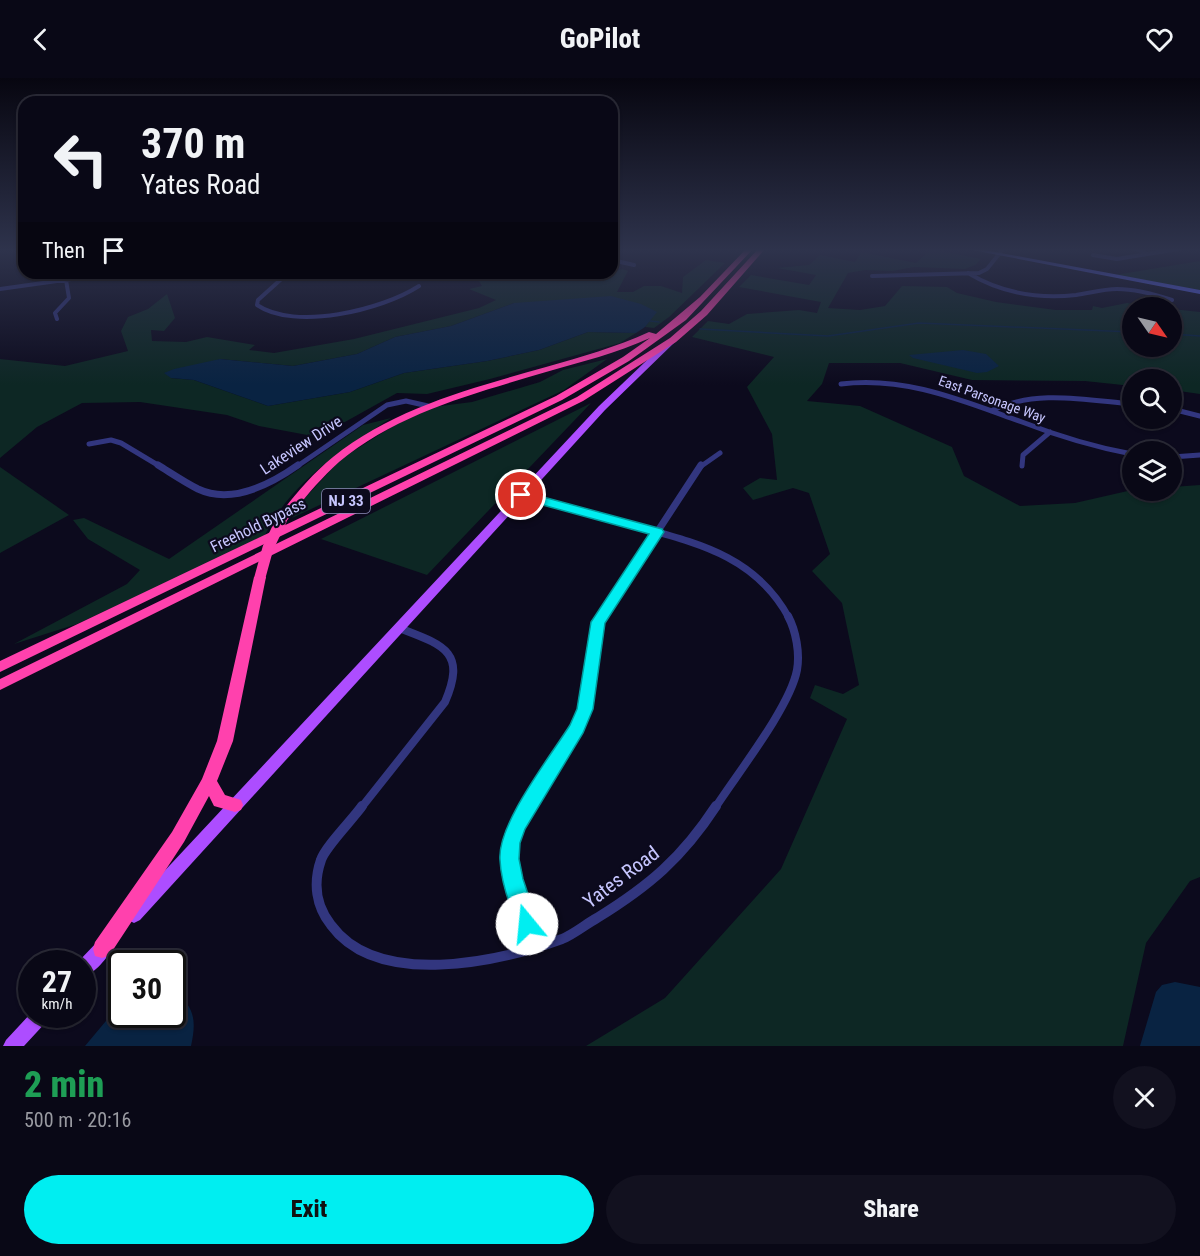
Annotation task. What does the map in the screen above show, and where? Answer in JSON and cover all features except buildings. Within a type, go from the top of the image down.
[{"type":"highway","name":"NJ 33","points":[[683,318],[706,294]]},
{"type":"highway","name":"NJ 33","points":[[672,340],[704,313],[721,294]]},
{"type":"highway","points":[[102,949],[178,837],[209,781],[225,741],[268,548],[281,521],[314,479],[345,452],[382,427],[429,406],[618,348],[662,330],[683,318]]},
{"type":"highway","name":"Freehold Bypass","points":[[0,667],[552,401],[626,359],[683,318]]},
{"type":"highway","name":"Freehold Bypass","points":[[0,685],[557,411],[602,387],[672,340]]},
{"type":"highway","points":[[209,781],[220,801],[235,805]]},
{"type":"main road","points":[[96,955],[521,495],[633,377],[672,340]]},
{"type":"main road","points":[[12,1046],[29,1028]]},
{"type":"street","points":[[57,319],[56,313],[69,298],[68,294]]},
{"type":"street","points":[[264,294],[256,305],[261,310],[297,316],[335,315],[405,294]]},
{"type":"street","points":[[1030,294],[1039,296],[1082,294]]},
{"type":"street","name":"East Parsonage Way","points":[[841,384],[859,381],[922,386],[1083,444],[1122,452]]},
{"type":"street","points":[[991,411],[1002,404],[1033,398],[1122,403]]},
{"type":"street","name":"Lakeview Drive","points":[[89,444],[111,440],[121,443],[200,490],[211,494],[227,495],[246,492],[277,480],[387,405],[406,401],[429,406]]},
{"type":"street","points":[[1182,412],[1200,416]]},
{"type":"street","points":[[1022,466],[1023,455],[1050,432]]},
{"type":"street","points":[[534,946],[509,859],[516,826],[577,728],[585,709],[598,622],[702,464],[720,453]]},
{"type":"street","points":[[1182,456],[1200,455]]},
{"type":"street","name":"Yates Road","points":[[399,628],[443,646],[452,655],[456,672],[454,686],[446,702],[321,859],[316,896],[326,919],[341,939],[359,949],[384,958],[431,966],[490,959],[564,938],[634,894],[668,867],[710,815],[784,703],[797,670],[798,647],[793,625],[780,601],[762,580],[714,549],[521,495]]},
{"type":"green space","points":[[167,294],[175,318],[164,331],[151,330],[152,341],[186,342],[207,337],[255,345],[249,350],[274,353],[354,339],[479,308],[496,300],[482,294],[693,294],[654,328],[645,327],[656,312],[514,303],[451,326],[395,337],[357,354],[293,366],[220,359],[171,378],[194,380],[268,406],[350,392],[404,373],[487,361],[539,350],[588,332],[636,333],[620,343],[490,379],[427,394],[397,393],[318,437],[259,426],[227,415],[140,402],[82,403],[37,427],[0,458],[0,359],[65,366],[128,351],[121,331],[128,317],[148,309]]},
{"type":"green space","points":[[778,294],[836,294],[828,308],[860,310],[885,306],[895,294],[962,294],[996,302],[1056,310],[1092,310],[1093,306],[1102,308],[1122,304],[1122,357],[1182,357],[1182,310],[1200,312],[1200,394],[1182,391],[1182,369],[1122,369],[1122,385],[1085,381],[972,380],[900,363],[829,363],[822,384],[807,401],[860,406],[952,447],[964,476],[1020,506],[1075,503],[1122,492],[1122,501],[1182,501],[1182,486],[1200,485],[1200,877],[1190,881],[1146,943],[1123,1046],[586,1046],[665,998],[781,869],[847,719],[810,698],[815,685],[843,694],[859,685],[842,603],[812,571],[830,554],[809,493],[793,488],[753,500],[743,488],[760,478],[777,480],[772,434],[747,387],[774,357],[692,337],[708,321],[729,324],[747,314],[799,310],[817,313],[821,302]]},
{"type":"green space","points":[[607,359],[564,390],[292,518],[304,499],[341,459],[393,426],[433,407],[472,402],[540,382],[563,370]]},
{"type":"green space","points":[[591,403],[427,575],[321,539]]},
{"type":"green space","points":[[391,418],[336,455],[303,483],[275,517],[264,537],[77,624],[14,644],[127,584],[140,570],[88,539],[73,520],[84,518],[169,559],[363,425]]},
{"type":"green space","points":[[0,467],[69,515],[0,553]]},
{"type":"water","points":[[611,296],[641,304],[657,312],[645,327],[636,333],[588,332],[539,350],[487,361],[404,373],[350,392],[268,406],[194,380],[171,378],[164,373],[220,359],[293,366],[357,354],[395,337],[451,326],[514,303]]},
{"type":"water","points":[[963,350],[986,354],[999,366],[987,372],[977,373],[913,358],[909,355]]},
{"type":"water","points":[[1175,982],[1200,987],[1200,1046],[1140,1046],[1156,992],[1162,985]]},
{"type":"water","points":[[186,1002],[192,1014],[194,1028],[191,1046],[85,1046],[108,1019],[108,1028],[186,1028]]},
{"type":"waterway","points":[[650,321],[659,322]]},
{"type":"waterway","points":[[700,329],[828,336],[919,323],[1122,332]]},
{"type":"waterway","points":[[1182,335],[1200,336]]},
{"type":"route","points":[[521,495],[657,532],[598,622],[589,695],[585,709],[577,728],[516,826],[509,859],[527,924]]}]
